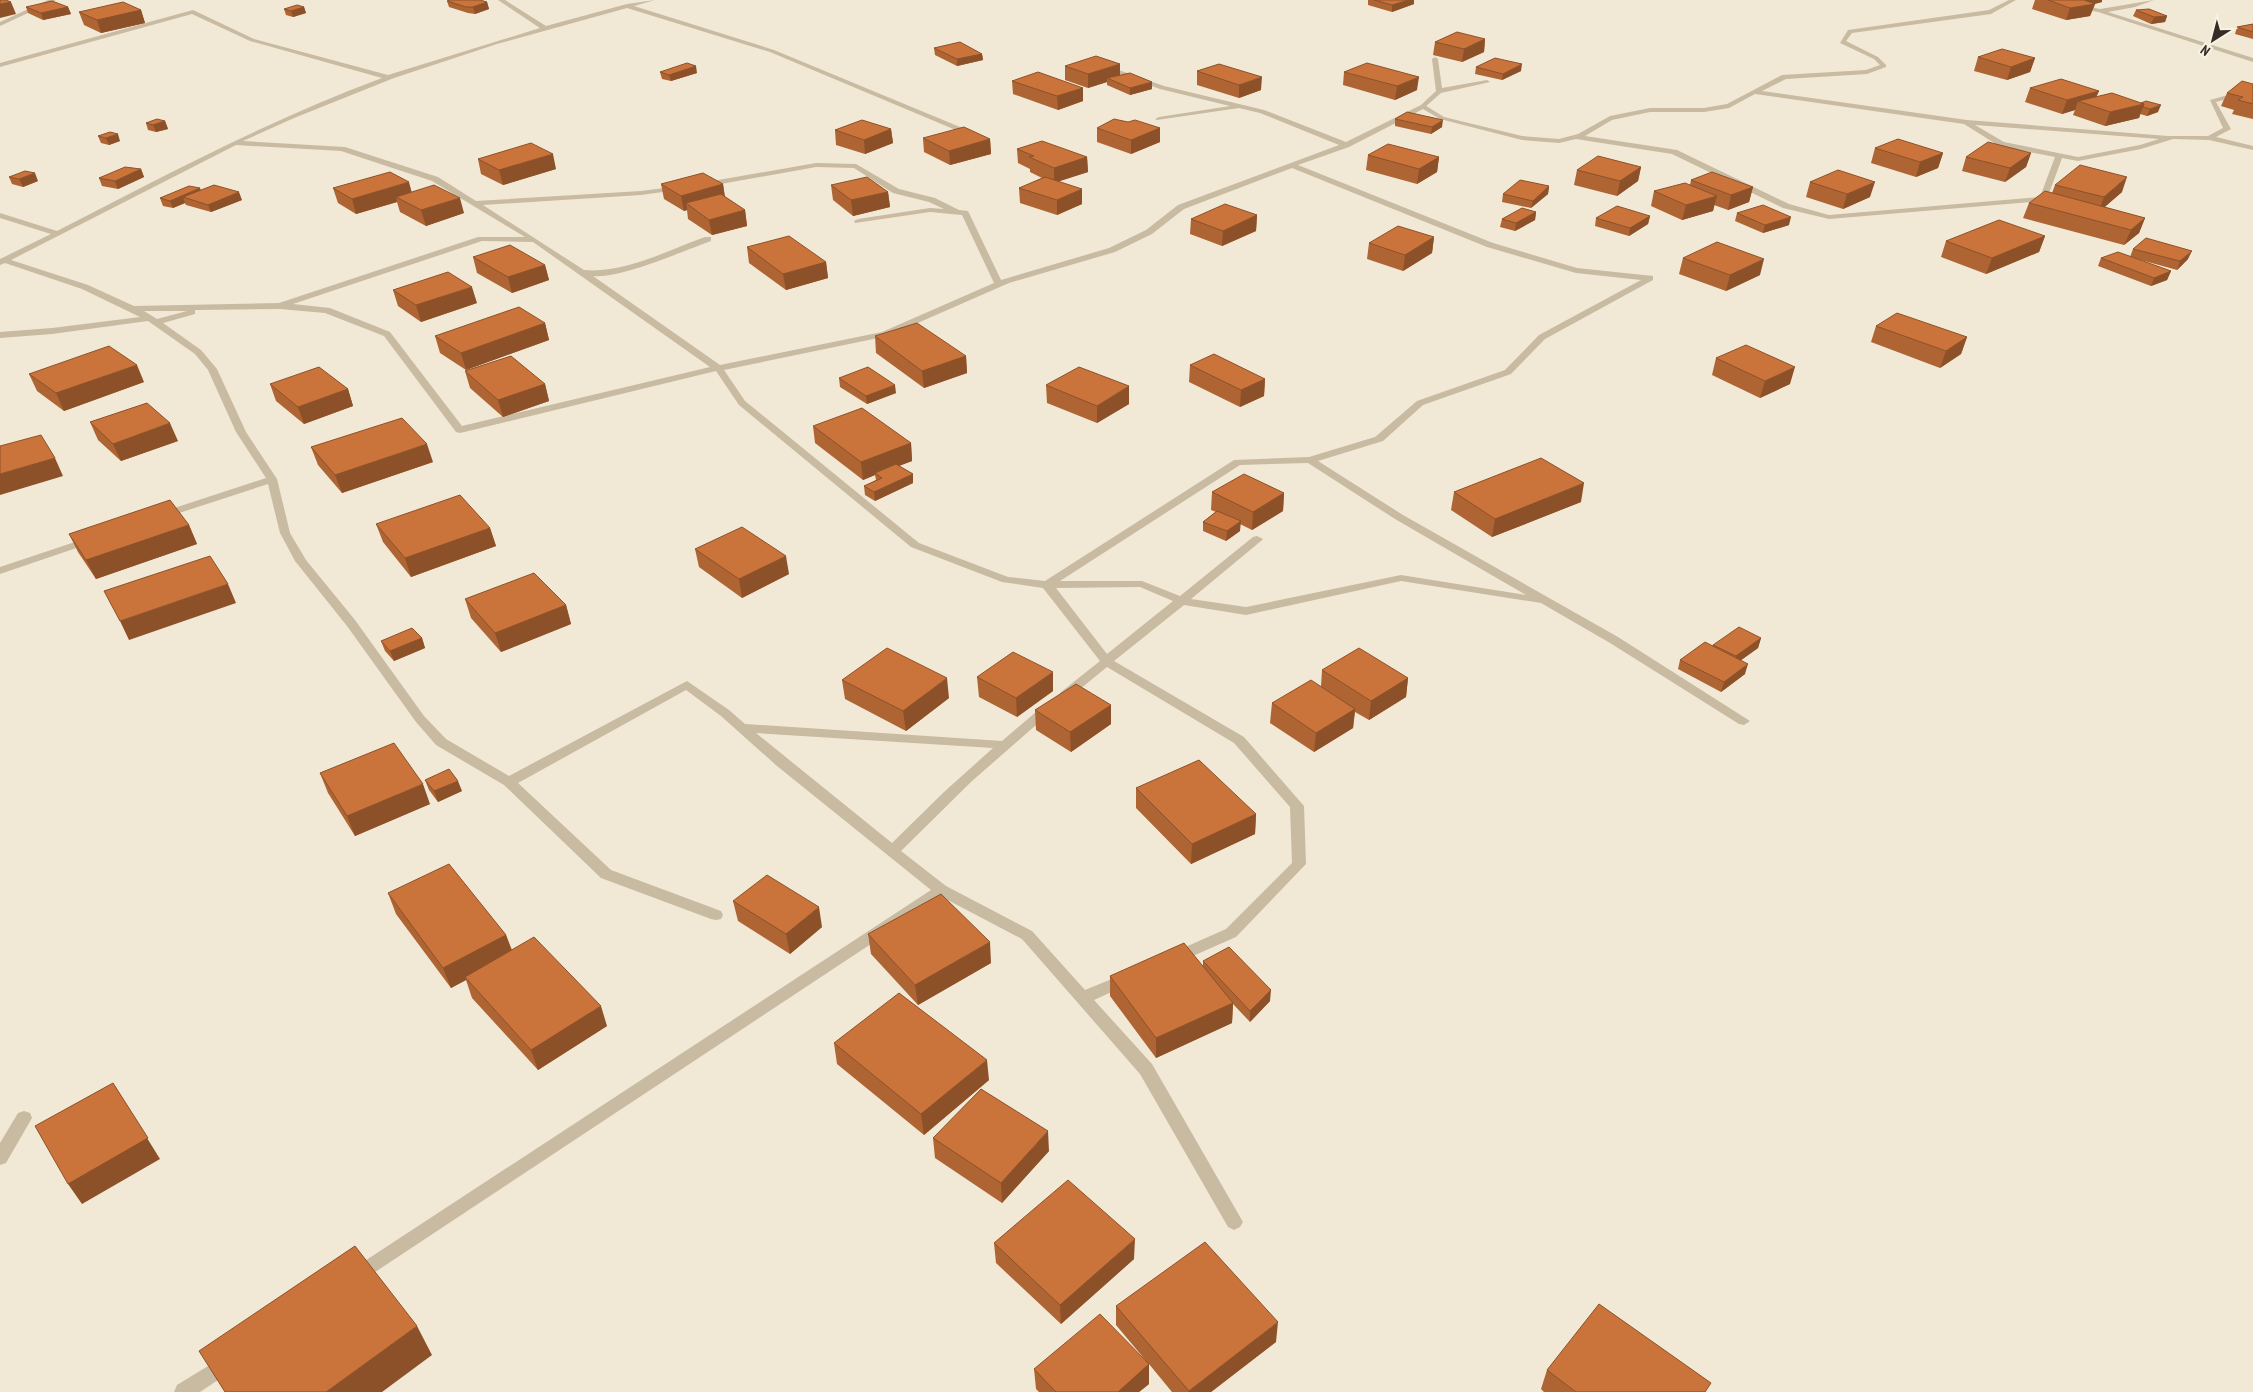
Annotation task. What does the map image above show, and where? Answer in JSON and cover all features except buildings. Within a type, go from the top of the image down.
[{"type":"street","points":[[0,24],[53,0]]},
{"type":"street","points":[[502,0],[545,28]]},
{"type":"street","points":[[2,262],[235,142],[388,77],[486,44],[652,0]]},
{"type":"street","points":[[1423,106],[1442,118],[1522,138],[1559,141],[1576,137],[1610,118],[1650,110],[1729,106],[1754,92],[1777,83],[1783,79],[1782,77],[1867,72],[1884,66],[1876,58],[1842,42],[1850,31],[1991,12],[2012,0]]},
{"type":"street","points":[[2042,0],[2053,0],[2099,11],[2253,60]]},
{"type":"street","points":[[2099,11],[2133,6],[2151,0]]},
{"type":"street","points":[[627,6],[772,50],[978,136]]},
{"type":"street","points":[[0,65],[193,12],[252,40],[388,77]]},
{"type":"street","points":[[1435,60],[1439,91]]},
{"type":"street","points":[[1116,71],[1162,88],[1262,111],[1346,145]]},
{"type":"street","points":[[132,309],[280,306],[327,310],[387,334],[460,430],[718,368],[885,334],[999,284],[1112,250],[1149,232],[1182,207],[1346,145],[1423,106],[1439,91],[1487,82]]},
{"type":"street","points":[[2209,138],[2227,129],[2212,101],[2253,90]]},
{"type":"street","points":[[1754,92],[1966,122],[2209,138],[2253,148]]},
{"type":"street","points":[[1159,119],[1243,106]]},
{"type":"street","points":[[1966,122],[2002,144],[2078,159],[2141,146],[2172,137]]},
{"type":"street","points":[[1576,137],[1674,152],[1786,206],[1829,217],[2043,200],[2059,156]]},
{"type":"street","points":[[235,142],[342,149],[435,179],[535,240],[718,368],[742,403],[915,545],[1006,580],[1047,585],[1142,584],[1183,601],[1246,611],[1401,578],[1546,602]]},
{"type":"street","points":[[697,186],[734,181],[816,165],[856,166],[896,191],[932,200],[957,212]]},
{"type":"street","points":[[1047,585],[1238,462],[1310,460],[1379,440],[1420,404],[1508,372],[1542,337],[1650,278],[1576,270],[1490,245],[1293,166]]},
{"type":"street","points":[[475,203],[641,193],[687,187]]},
{"type":"street","points":[[858,221],[930,210],[965,213],[999,284]]},
{"type":"street","points":[[0,215],[56,233]]},
{"type":"street","points":[[280,306],[481,239],[535,240]]},
{"type":"street","points":[[582,272],[601,274],[623,269],[708,239]]},
{"type":"street","points":[[2,262],[85,287],[153,320],[198,352],[212,369],[226,396],[240,432],[272,479],[285,533],[301,561],[351,623],[420,719],[442,742],[509,782],[606,874],[716,915]]},
{"type":"street","points":[[0,335],[153,320],[209,307]]},
{"type":"street","points":[[1310,460],[1399,517],[1614,640],[1744,721]]},
{"type":"street","points":[[151,520],[272,479]]},
{"type":"street","points":[[0,571],[104,535]]},
{"type":"street","points":[[893,851],[929,813],[1005,744],[1257,539]]},
{"type":"street","points":[[1047,585],[1107,662],[1239,740],[1297,806],[1299,864],[1231,933],[1162,964]]},
{"type":"street","points":[[509,782],[687,685],[743,728],[782,763],[940,890],[1027,935],[1146,1069],[1234,1222]]},
{"type":"street","points":[[743,728],[1005,744]]},
{"type":"street","points":[[345,1284],[940,890]]},
{"type":"street","points":[[1083,998],[1135,975]]},
{"type":"street","points":[[0,1158],[24,1118]]},
{"type":"street","points":[[184,1392],[240,1354]]}]
